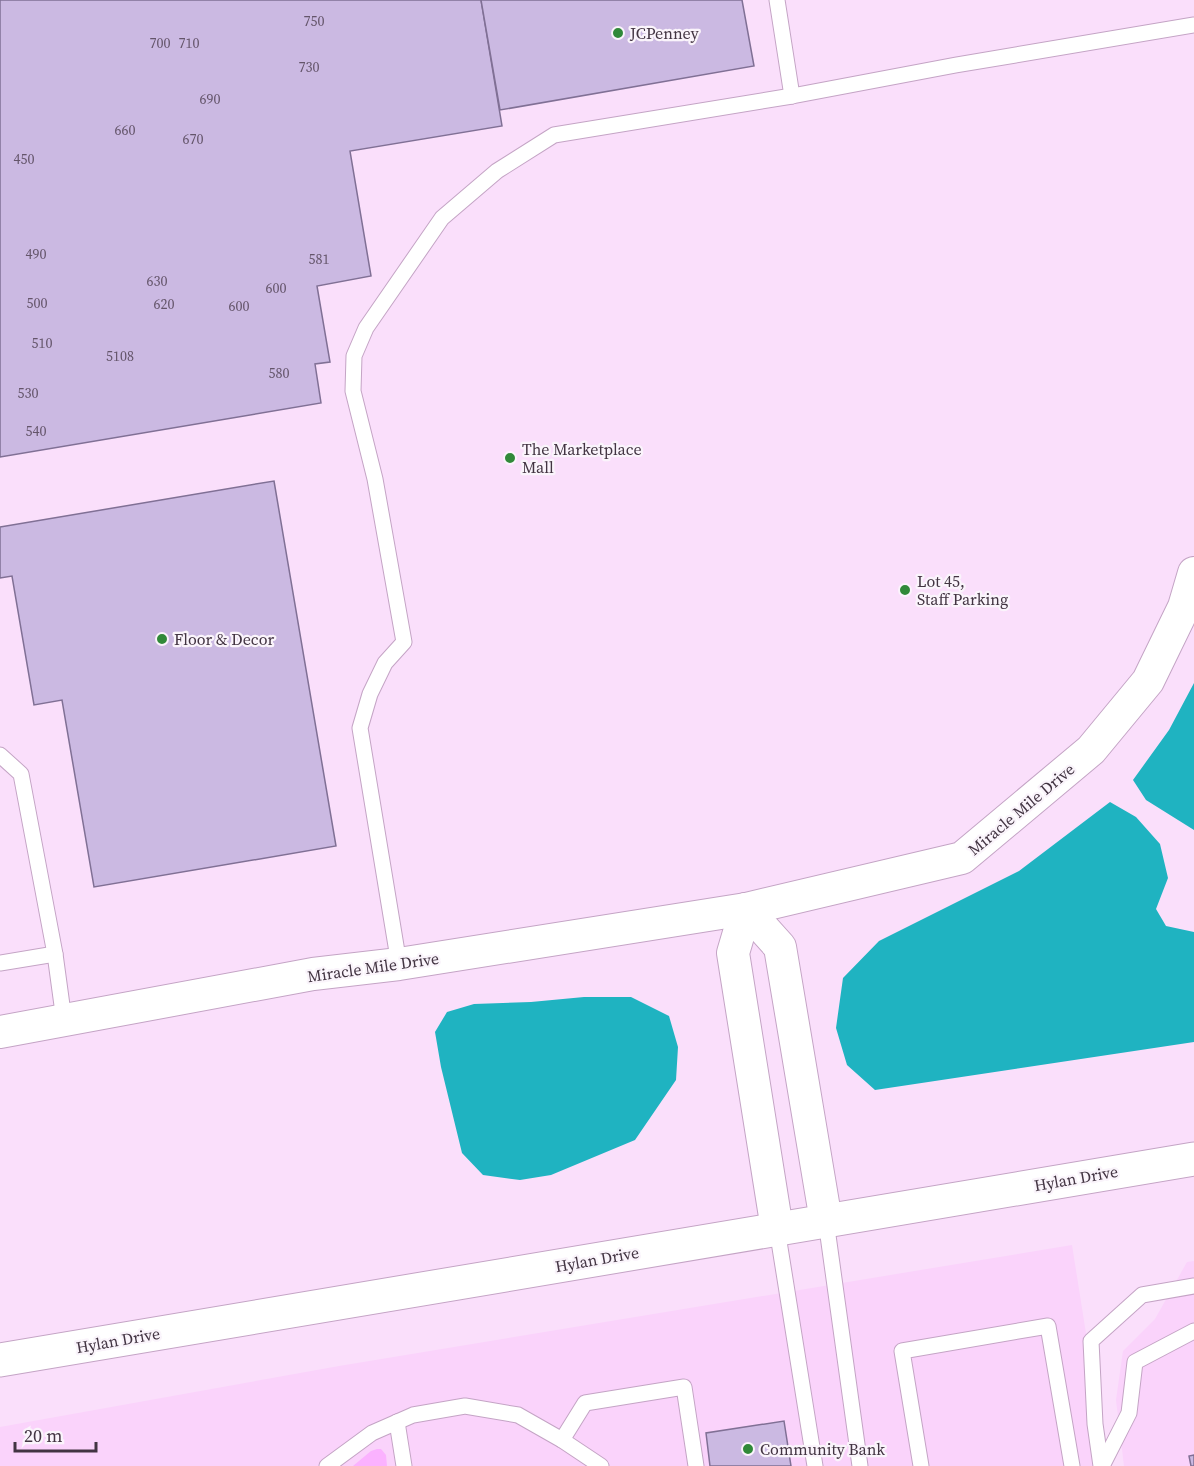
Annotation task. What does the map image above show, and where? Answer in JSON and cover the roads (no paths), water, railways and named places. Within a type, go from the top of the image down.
[{"type":"main road","name":"Hylan Drive","points":[[0,1360],[1194,1159]]},
{"type":"street","name":"Miracle Mile Drive","points":[[0,1032],[313,974],[399,964],[746,909],[962,858],[1091,750],[1148,681],[1184,607],[1194,573]]},
{"type":"street","points":[[746,909],[780,947],[826,1221]]},
{"type":"street","points":[[746,909],[733,953],[777,1229]]},
{"type":"lane","points":[[777,0],[792,96]]},
{"type":"lane","points":[[399,964],[360,728],[369,694],[385,663],[404,642],[375,479],[353,391],[354,356],[366,328],[442,218],[497,171],[554,135],[792,96],[956,65],[1194,25]]},
{"type":"lane","points":[[0,755],[21,774],[55,954],[64,1020]]},
{"type":"lane","points":[[0,963],[55,954]]},
{"type":"lane","points":[[826,1221],[860,1466]]},
{"type":"lane","points":[[777,1229],[815,1466]]},
{"type":"lane","points":[[1102,1466],[1095,1424],[1091,1341],[1142,1295],[1194,1286]]},
{"type":"lane","points":[[921,1466],[902,1351],[1048,1326],[1072,1466]]},
{"type":"lane","points":[[1102,1466],[1129,1413],[1136,1362],[1194,1331]]},
{"type":"lane","points":[[562,1440],[585,1402],[684,1387],[696,1466]]},
{"type":"lane","points":[[327,1466],[372,1433],[413,1415],[465,1406],[518,1414],[562,1440],[593,1463]]},
{"type":"lane","points":[[397,1422],[404,1466]]},
{"type":"water","points":[[1194,683],[1194,830],[1146,800],[1133,780],[1169,730]]},
{"type":"water","points":[[1110,802],[1136,817],[1160,844],[1168,878],[1156,909],[1166,926],[1194,932],[1194,1042],[875,1090],[847,1065],[836,1028],[843,978],[879,941],[1019,871]]},
{"type":"water","points":[[584,997],[631,997],[669,1016],[678,1047],[676,1080],[635,1140],[551,1175],[520,1180],[483,1175],[462,1153],[435,1032],[447,1012],[474,1004]]},
{"type":"place","name":"JCPenney","points":[[618,33]]},
{"type":"place","name":"The Marketplace Mall","points":[[510,458]]},
{"type":"place","name":"Lot 45, Staff Parking","points":[[905,590]]},
{"type":"place","name":"Floor & Decor","points":[[162,639]]},
{"type":"place","name":"Community Bank","points":[[748,1449]]}]
